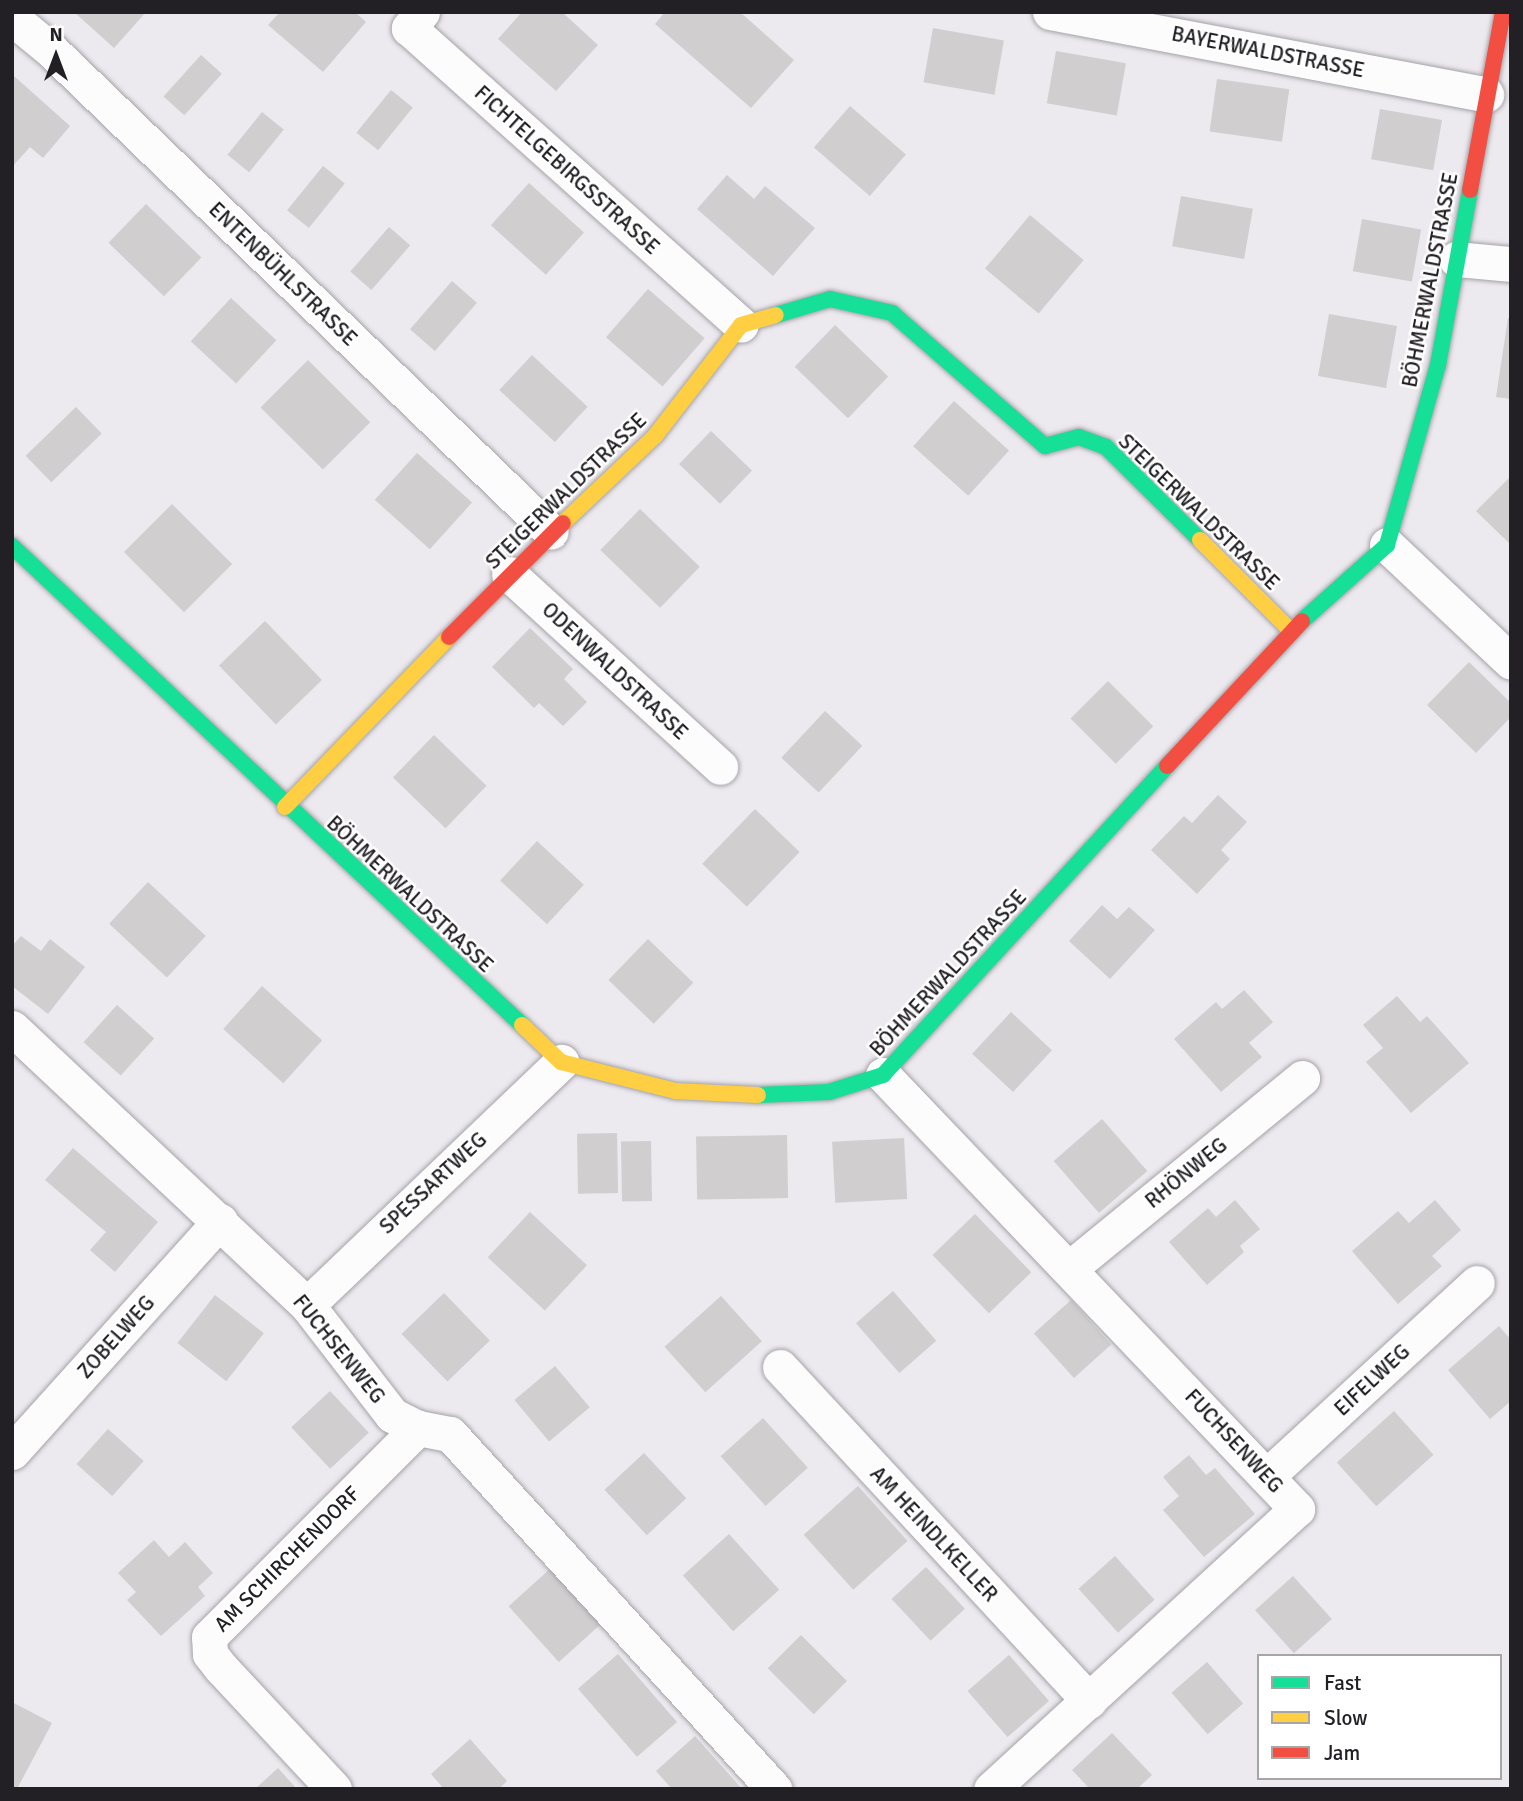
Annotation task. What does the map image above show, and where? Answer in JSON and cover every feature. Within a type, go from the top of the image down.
[{"type":"street","name":"FICHTELGEBIRGSSTRASSE","points":[[422,12],[409,28],[741,325]]},
{"type":"street","name":"BAYERWALDSTRASSE","points":[[1050,12],[1160,22],[1486,94]]},
{"type":"street","name":"BÖHMERWALDSTRASSE","points":[[12,546],[285,807],[561,1062],[676,1091],[750,1095],[829,1092],[883,1075],[1291,631],[1387,545],[1438,365],[1503,12]]},
{"type":"street","name":"ENTENBÜHLSTRASSE","points":[[12,18],[51,50],[551,532]]},
{"type":"street","points":[[1456,259],[1511,264]]},
{"type":"street","name":"STEIGERWALDSTRASSE","points":[[285,807],[509,574],[655,436],[741,325],[830,299],[892,313],[1045,446],[1079,438],[1106,447],[1291,631]]},
{"type":"street","points":[[1387,545],[1511,662]]},
{"type":"street","name":"ODENWALDSTRASSE","points":[[509,574],[720,767]]},
{"type":"street","name":"FUCHSENWEG","points":[[12,1028],[307,1305],[392,1415],[418,1428],[450,1434],[774,1789]]},
{"type":"street","name":"SPESSARTWEG","points":[[307,1305],[561,1062]]},
{"type":"street","name":"FUCHSENWEG","points":[[883,1075],[1297,1508],[991,1789]]},
{"type":"street","name":"RHÖNWEG","points":[[1070,1268],[1302,1078]]},
{"type":"street","name":"ZOBELWEG","points":[[12,1452],[220,1221]]},
{"type":"street","name":"EIFELWEG","points":[[1267,1476],[1477,1283]]},
{"type":"street","name":"AM HEINDLKELLER","points":[[780,1367],[1088,1701]]},
{"type":"street","name":"AM SCHIRCHENDORF","points":[[334,1789],[221,1668],[211,1654],[209,1637],[418,1428]]},
{"type":"building","points":[[74,12],[146,12],[114,48]]},
{"type":"building","points":[[280,12],[355,12],[366,22],[323,72],[268,25]]},
{"type":"building","points":[[522,12],[562,12],[598,45],[556,91],[498,39]]},
{"type":"building","points":[[665,12],[740,12],[794,60],[751,108],[655,24]]},
{"type":"building","points":[[933,28],[1004,41],[994,95],[923,82]]},
{"type":"building","points":[[1056,51],[1126,63],[1117,116],[1047,103]]},
{"type":"building","points":[[201,55],[222,74],[184,115],[164,97]]},
{"type":"building","points":[[14,76],[70,126],[43,158],[30,147],[12,167]]},
{"type":"building","points":[[1217,79],[1289,89],[1282,142],[1210,131]]},
{"type":"building","points":[[391,90],[413,108],[378,150],[356,133]]},
{"type":"building","points":[[850,106],[906,155],[870,196],[814,148]]},
{"type":"building","points":[[1380,109],[1442,120],[1433,170],[1371,159]]},
{"type":"building","points":[[262,112],[284,130],[249,172],[227,155]]},
{"type":"building","points":[[323,166],[345,184],[309,228],[287,210]]},
{"type":"building","points":[[727,175],[754,199],[765,186],[815,228],[773,276],[697,209]]},
{"type":"building","points":[[529,183],[584,233],[546,275],[491,225]]},
{"type":"building","points":[[1181,196],[1253,209],[1244,259],[1172,246]]},
{"type":"building","points":[[146,204],[201,257],[164,296],[108,243]]},
{"type":"building","points":[[1030,215],[1084,260],[1039,314],[985,269]]},
{"type":"building","points":[[1362,219],[1421,229],[1412,282],[1353,271]]},
{"type":"building","points":[[389,227],[410,245],[371,290],[350,272]]},
{"type":"building","points":[[452,281],[477,303],[435,351],[410,329]]},
{"type":"building","points":[[648,289],[705,338],[663,387],[606,337]]},
{"type":"building","points":[[231,298],[276,340],[236,383],[191,341]]},
{"type":"building","points":[[1329,314],[1397,326],[1386,388],[1318,376]]},
{"type":"building","points":[[1508,318],[1511,318],[1511,399],[1496,397]]},
{"type":"building","points":[[835,325],[888,376],[848,418],[795,367]]},
{"type":"building","points":[[532,355],[588,407],[555,442],[499,390]]},
{"type":"building","points":[[308,360],[370,422],[323,470],[261,407]]},
{"type":"building","points":[[954,401],[1009,451],[968,496],[913,446]]},
{"type":"building","points":[[76,407],[102,434],[51,482],[26,456]]},
{"type":"building","points":[[711,431],[752,471],[720,504],[679,464]]},
{"type":"building","points":[[417,453],[472,503],[430,549],[375,500]]},
{"type":"building","points":[[1511,476],[1511,545],[1476,511]]},
{"type":"building","points":[[172,504],[232,564],[184,612],[124,552]]},
{"type":"building","points":[[640,509],[700,567],[660,608],[600,550]]},
{"type":"building","points":[[265,621],[322,680],[276,724],[219,665]]},
{"type":"building","points":[[530,628],[573,669],[564,679],[587,702],[563,726],[539,703],[534,708],[492,667]]},
{"type":"building","points":[[1469,662],[1511,703],[1511,717],[1476,753],[1427,705]]},
{"type":"building","points":[[1108,681],[1153,726],[1116,764],[1071,718]]},
{"type":"building","points":[[825,711],[862,746],[819,793],[781,758]]},
{"type":"building","points":[[434,735],[487,786],[446,828],[393,777]]},
{"type":"building","points":[[1218,795],[1247,822],[1221,850],[1230,859],[1197,894],[1151,850],[1184,816],[1192,823]]},
{"type":"building","points":[[755,809],[800,852],[747,907],[702,864]]},
{"type":"building","points":[[537,841],[584,885],[547,924],[500,880]]},
{"type":"building","points":[[148,882],[206,936],[167,978],[109,924]]},
{"type":"building","points":[[1102,905],[1117,919],[1129,907],[1155,930],[1110,979],[1069,941]]},
{"type":"building","points":[[21,936],[41,951],[50,939],[85,967],[48,1014],[12,986],[12,946]]},
{"type":"building","points":[[648,939],[693,983],[654,1024],[608,980]]},
{"type":"building","points":[[262,986],[322,1040],[283,1083],[223,1029]]},
{"type":"building","points":[[1244,990],[1273,1022],[1249,1043],[1262,1057],[1221,1092],[1174,1039],[1216,1002],[1222,1009]]},
{"type":"building","points":[[1397,996],[1420,1022],[1427,1016],[1469,1063],[1411,1113],[1366,1062],[1383,1048],[1363,1025]]},
{"type":"building","points":[[117,1005],[154,1038],[121,1076],[84,1042]]},
{"type":"building","points":[[1011,1012],[1052,1050],[1013,1092],[972,1054]]},
{"type":"building","points":[[1102,1119],[1147,1171],[1099,1213],[1054,1161]]},
{"type":"building","points":[[617,1133],[618,1193],[578,1194],[577,1134]]},
{"type":"building","points":[[787,1135],[788,1198],[697,1200],[696,1137]]},
{"type":"building","points":[[904,1138],[907,1199],[835,1203],[832,1142]]},
{"type":"building","points":[[651,1141],[652,1201],[622,1202],[621,1142]]},
{"type":"building","points":[[73,1148],[158,1222],[115,1272],[90,1250],[106,1232],[45,1180]]},
{"type":"building","points":[[1235,1200],[1260,1229],[1240,1246],[1244,1252],[1207,1285],[1169,1242],[1208,1208],[1216,1217]]},
{"type":"building","points":[[1435,1200],[1461,1230],[1432,1256],[1442,1266],[1398,1304],[1352,1251],[1398,1211],[1409,1223]]},
{"type":"building","points":[[530,1212],[587,1265],[545,1311],[488,1257]]},
{"type":"building","points":[[975,1214],[1031,1272],[989,1313],[933,1255]]},
{"type":"building","points":[[893,1291],[936,1341],[899,1373],[856,1323]]},
{"type":"building","points":[[444,1293],[490,1340],[447,1381],[402,1334]]},
{"type":"building","points":[[215,1295],[264,1333],[226,1381],[177,1343]]},
{"type":"building","points":[[721,1296],[762,1341],[705,1392],[665,1347]]},
{"type":"building","points":[[1071,1300],[1111,1345],[1074,1378],[1034,1333]]},
{"type":"building","points":[[1499,1326],[1511,1340],[1511,1401],[1490,1419],[1448,1370]]},
{"type":"building","points":[[555,1366],[590,1407],[549,1441],[514,1400]]},
{"type":"building","points":[[330,1391],[369,1433],[330,1469],[291,1427]]},
{"type":"building","points":[[1394,1411],[1433,1455],[1376,1506],[1337,1463]]},
{"type":"building","points":[[763,1418],[808,1468],[765,1506],[721,1456]]},
{"type":"building","points":[[108,1429],[144,1461],[112,1496],[77,1464]]},
{"type":"building","points":[[644,1453],[686,1498],[647,1535],[605,1490]]},
{"type":"building","points":[[1189,1455],[1206,1475],[1215,1468],[1255,1514],[1204,1557],[1163,1510],[1179,1496],[1163,1477]]},
{"type":"building","points":[[858,1486],[908,1541],[853,1590],[804,1535]]},
{"type":"building","points":[[729,1534],[779,1590],[733,1631],[683,1575]]},
{"type":"building","points":[[154,1540],[169,1557],[185,1542],[213,1573],[198,1587],[205,1596],[161,1636],[127,1600],[136,1592],[118,1573]]},
{"type":"building","points":[[1115,1556],[1154,1600],[1118,1633],[1079,1589]]},
{"type":"building","points":[[926,1567],[965,1609],[931,1641],[892,1599]]},
{"type":"building","points":[[551,1568],[601,1624],[559,1662],[509,1606]]},
{"type":"building","points":[[1293,1576],[1332,1619],[1294,1653],[1255,1610]]},
{"type":"building","points":[[801,1635],[847,1681],[814,1714],[768,1668]]},
{"type":"building","points":[[618,1654],[677,1722],[637,1757],[578,1689]]},
{"type":"building","points":[[1009,1655],[1049,1701],[1008,1737],[967,1691]]},
{"type":"building","points":[[1207,1662],[1243,1704],[1208,1734],[1172,1693]]},
{"type":"building","points":[[12,1702],[52,1723],[17,1789],[12,1789]]},
{"type":"building","points":[[1112,1733],[1152,1775],[1137,1789],[1090,1789],[1072,1770]]},
{"type":"building","points":[[695,1736],[742,1789],[672,1789],[656,1771]]},
{"type":"building","points":[[470,1739],[507,1781],[499,1789],[444,1789],[431,1774]]},
{"type":"building","points":[[278,1768],[297,1789],[255,1789]]},
{"type":"traffic: fast","points":[[1302,621],[1387,545],[1438,365],[1470,190]]},
{"type":"traffic: fast","points":[[776,315],[830,299],[892,313],[1045,446],[1079,437],[1106,447],[1200,540]]},
{"type":"traffic: fast","points":[[12,546],[522,1025]]},
{"type":"traffic: fast","points":[[758,1095],[829,1092],[883,1075],[1167,766]]},
{"type":"traffic: slow","points":[[563,523],[655,436],[741,325],[776,315]]},
{"type":"traffic: slow","points":[[1200,540],[1291,631]]},
{"type":"traffic: slow","points":[[285,807],[449,637]]},
{"type":"traffic: slow","points":[[522,1025],[561,1062],[676,1091],[758,1095]]},
{"type":"traffic: jam","points":[[1470,190],[1503,12]]},
{"type":"traffic: jam","points":[[449,637],[563,523]]},
{"type":"traffic: jam","points":[[1167,766],[1302,621]]}]
